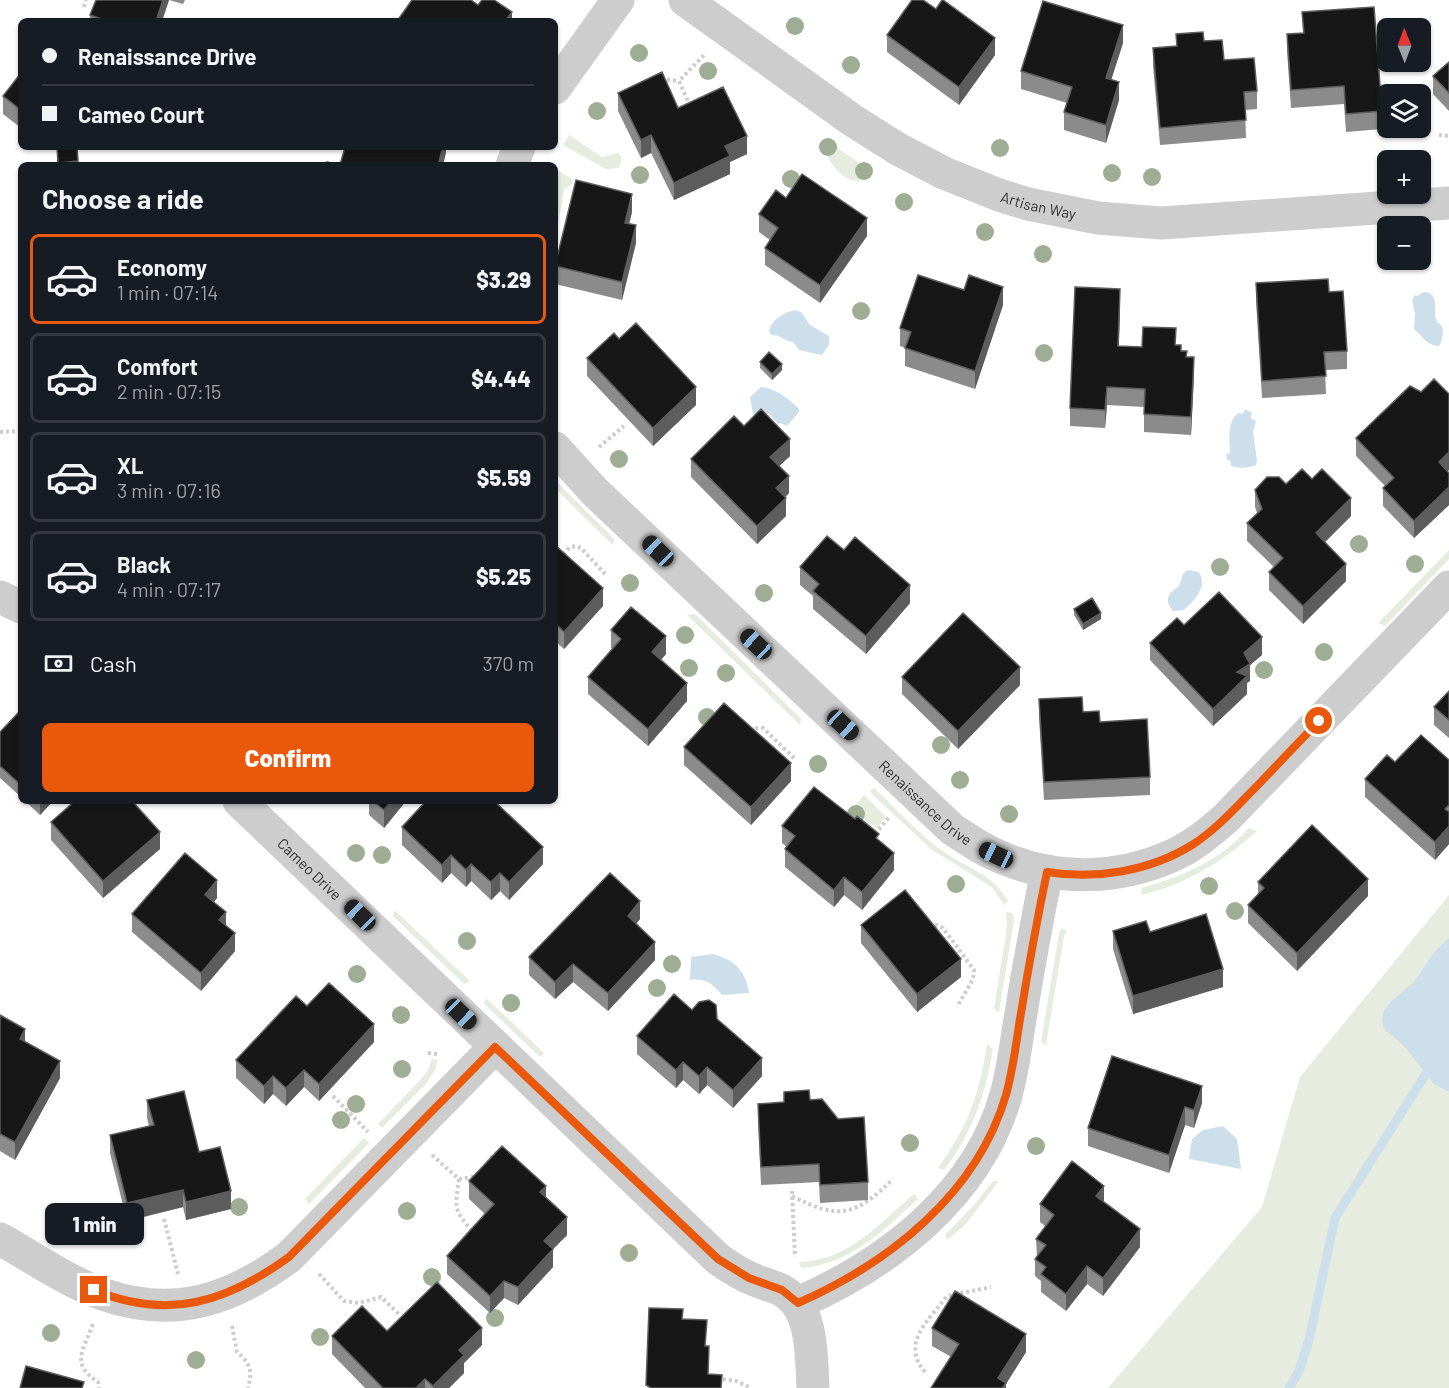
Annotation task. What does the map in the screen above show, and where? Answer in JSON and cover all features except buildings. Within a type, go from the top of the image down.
[{"type":"street","points":[[558,84],[618,0]]},
{"type":"street","name":"Artisan Way","points":[[685,0],[852,120],[898,150],[962,180],[1028,204],[1098,218],[1161,223],[1449,203]]},
{"type":"street","name":"Renaissance Drive","points":[[558,451],[595,492],[952,829],[1008,861],[1047,872],[1075,875],[1102,874],[1150,864],[1171,857],[1192,845],[1226,818],[1449,587]]},
{"type":"street","points":[[0,597],[18,606]]},
{"type":"street","name":"Cameo Drive","points":[[242,804],[718,1259],[749,1278],[782,1290],[798,1303]]},
{"type":"street","points":[[813,1388],[811,1350],[798,1303],[819,1294],[894,1247],[948,1200],[978,1158],[1006,1094],[1047,872]]},
{"type":"street","points":[[0,1239],[82,1285],[105,1295],[167,1305],[199,1301],[233,1292],[256,1280],[289,1257],[495,1047]]},
{"type":"path","points":[[84,7],[86,0]]},
{"type":"path","points":[[679,81],[706,52]]},
{"type":"path","points":[[658,79],[679,81]]},
{"type":"path","points":[[679,81],[690,106]]},
{"type":"path","points":[[1439,135],[1449,136]]},
{"type":"path","points":[[599,447],[624,426]]},
{"type":"path","points":[[0,432],[18,431]]},
{"type":"path","points":[[563,554],[570,547],[581,548],[604,574]]},
{"type":"path","points":[[751,733],[757,728],[763,728],[794,758]]},
{"type":"path","points":[[871,840],[890,816]]},
{"type":"path","points":[[867,827],[876,834]]},
{"type":"path","points":[[927,929],[934,924],[943,928],[974,970],[974,980],[957,1007]]},
{"type":"path","points":[[428,1053],[437,1054]]},
{"type":"path","points":[[333,1096],[389,1153]]},
{"type":"path","points":[[459,1179],[472,1177],[493,1155],[500,1151]]},
{"type":"path","points":[[432,1155],[459,1179]]},
{"type":"path","points":[[459,1179],[455,1205],[458,1215],[473,1232]]},
{"type":"path","points":[[795,1257],[792,1193],[812,1206],[830,1212],[848,1211],[862,1206],[894,1179]]},
{"type":"path","points":[[164,1219],[178,1276]]},
{"type":"path","points":[[318,1273],[344,1301],[359,1303],[381,1297],[400,1315]]},
{"type":"path","points":[[925,1372],[918,1364],[914,1354],[919,1332],[947,1296],[991,1287]]},
{"type":"path","points":[[95,1320],[80,1361],[83,1370],[98,1382],[99,1388]]},
{"type":"path","points":[[232,1322],[237,1352],[246,1359],[251,1369],[248,1388]]},
{"type":"path","points":[[723,1379],[736,1381],[751,1388]]},
{"type":"shaded area","points":[[569,135],[602,157],[618,153],[622,158],[619,168],[606,169],[563,145]]},
{"type":"shaded area","points":[[825,140],[872,171],[865,178],[857,181],[849,179],[835,168],[829,159],[822,142]]},
{"type":"shaded area","points":[[558,171],[571,178],[573,183],[564,190],[558,224]]},
{"type":"shaded area","points":[[558,483],[614,539],[613,545],[558,491]]},
{"type":"shaded area","points":[[1449,550],[1449,559],[1385,626],[1378,623]]},
{"type":"shaded area","points":[[695,614],[801,719],[800,725],[687,615]]},
{"type":"shaded area","points":[[874,788],[947,854],[988,878],[1008,901],[1004,905],[992,887],[931,849],[875,797],[870,791]]},
{"type":"shaded area","points":[[864,795],[886,817],[877,828],[845,818]]},
{"type":"shaded area","points":[[1249,828],[1257,831],[1217,862],[1173,885],[1141,895],[1142,888],[1186,873],[1213,858]]},
{"type":"shaded area","points":[[1449,895],[1449,1388],[1108,1388],[1262,1207],[1300,1077]]},
{"type":"shaded area","points":[[394,910],[470,981],[464,984],[393,916]]},
{"type":"shaded area","points":[[1006,912],[1012,913],[1014,920],[999,1012],[994,1009],[1007,928]]},
{"type":"shaded area","points":[[1062,928],[1067,931],[1064,936],[1046,1045],[1041,1042],[1059,933]]},
{"type":"shaded area","points":[[487,999],[544,1053],[540,1057],[483,1003]]},
{"type":"shaded area","points":[[987,1044],[993,1049],[982,1097],[963,1142],[944,1170],[938,1168],[958,1137],[971,1109]]},
{"type":"shaded area","points":[[432,1059],[438,1060],[435,1070],[425,1085],[382,1128],[378,1124],[423,1077]]},
{"type":"shaded area","points":[[364,1138],[369,1143],[309,1204],[305,1199]]},
{"type":"shaded area","points":[[993,1181],[999,1181],[964,1226],[947,1240],[945,1235]]},
{"type":"shaded area","points":[[914,1194],[918,1199],[865,1244],[835,1260],[801,1268],[799,1262],[833,1255],[862,1239]]},
{"type":"water","points":[[1424,292],[1434,298],[1436,320],[1443,332],[1439,346],[1429,343],[1414,329],[1415,314],[1412,300],[1415,295]]},
{"type":"water","points":[[795,310],[801,312],[810,325],[829,336],[829,345],[822,355],[799,350],[793,342],[771,335],[770,327],[775,320]]},
{"type":"water","points":[[761,387],[782,395],[799,409],[787,426],[780,423],[779,425],[769,414],[753,414],[750,397]]},
{"type":"water","points":[[1245,409],[1252,413],[1250,418],[1256,421],[1253,431],[1257,461],[1256,465],[1237,468],[1231,466],[1226,454],[1230,453],[1230,432],[1234,417],[1238,413],[1243,414]]},
{"type":"water","points":[[1187,570],[1199,572],[1201,588],[1184,610],[1173,611],[1168,603],[1168,597],[1179,586]]},
{"type":"water","points":[[1449,938],[1449,1091],[1447,1091],[1434,1084],[1405,1047],[1385,1030],[1382,1022],[1383,1012],[1390,1002],[1414,982],[1435,951]]},
{"type":"water","points":[[713,954],[733,963],[738,968],[745,978],[749,993],[722,995],[708,983],[690,980],[691,957]]},
{"type":"water","points":[[1223,1126],[1237,1139],[1241,1169],[1189,1159],[1192,1139],[1203,1130]]},
{"type":"waterway","points":[[1289,1388],[1299,1371],[1309,1340],[1335,1218],[1432,1064]]},
{"type":"route","points":[[94,1290],[132,1301],[167,1305],[215,1298],[256,1280],[289,1257],[495,1047],[718,1259],[749,1278],[782,1290],[798,1303],[819,1294],[894,1247],[932,1215],[959,1187],[978,1158],[1006,1094],[1047,872],[1083,876],[1102,874],[1127,870],[1171,857],[1209,833],[1226,818],[1319,721]]}]
